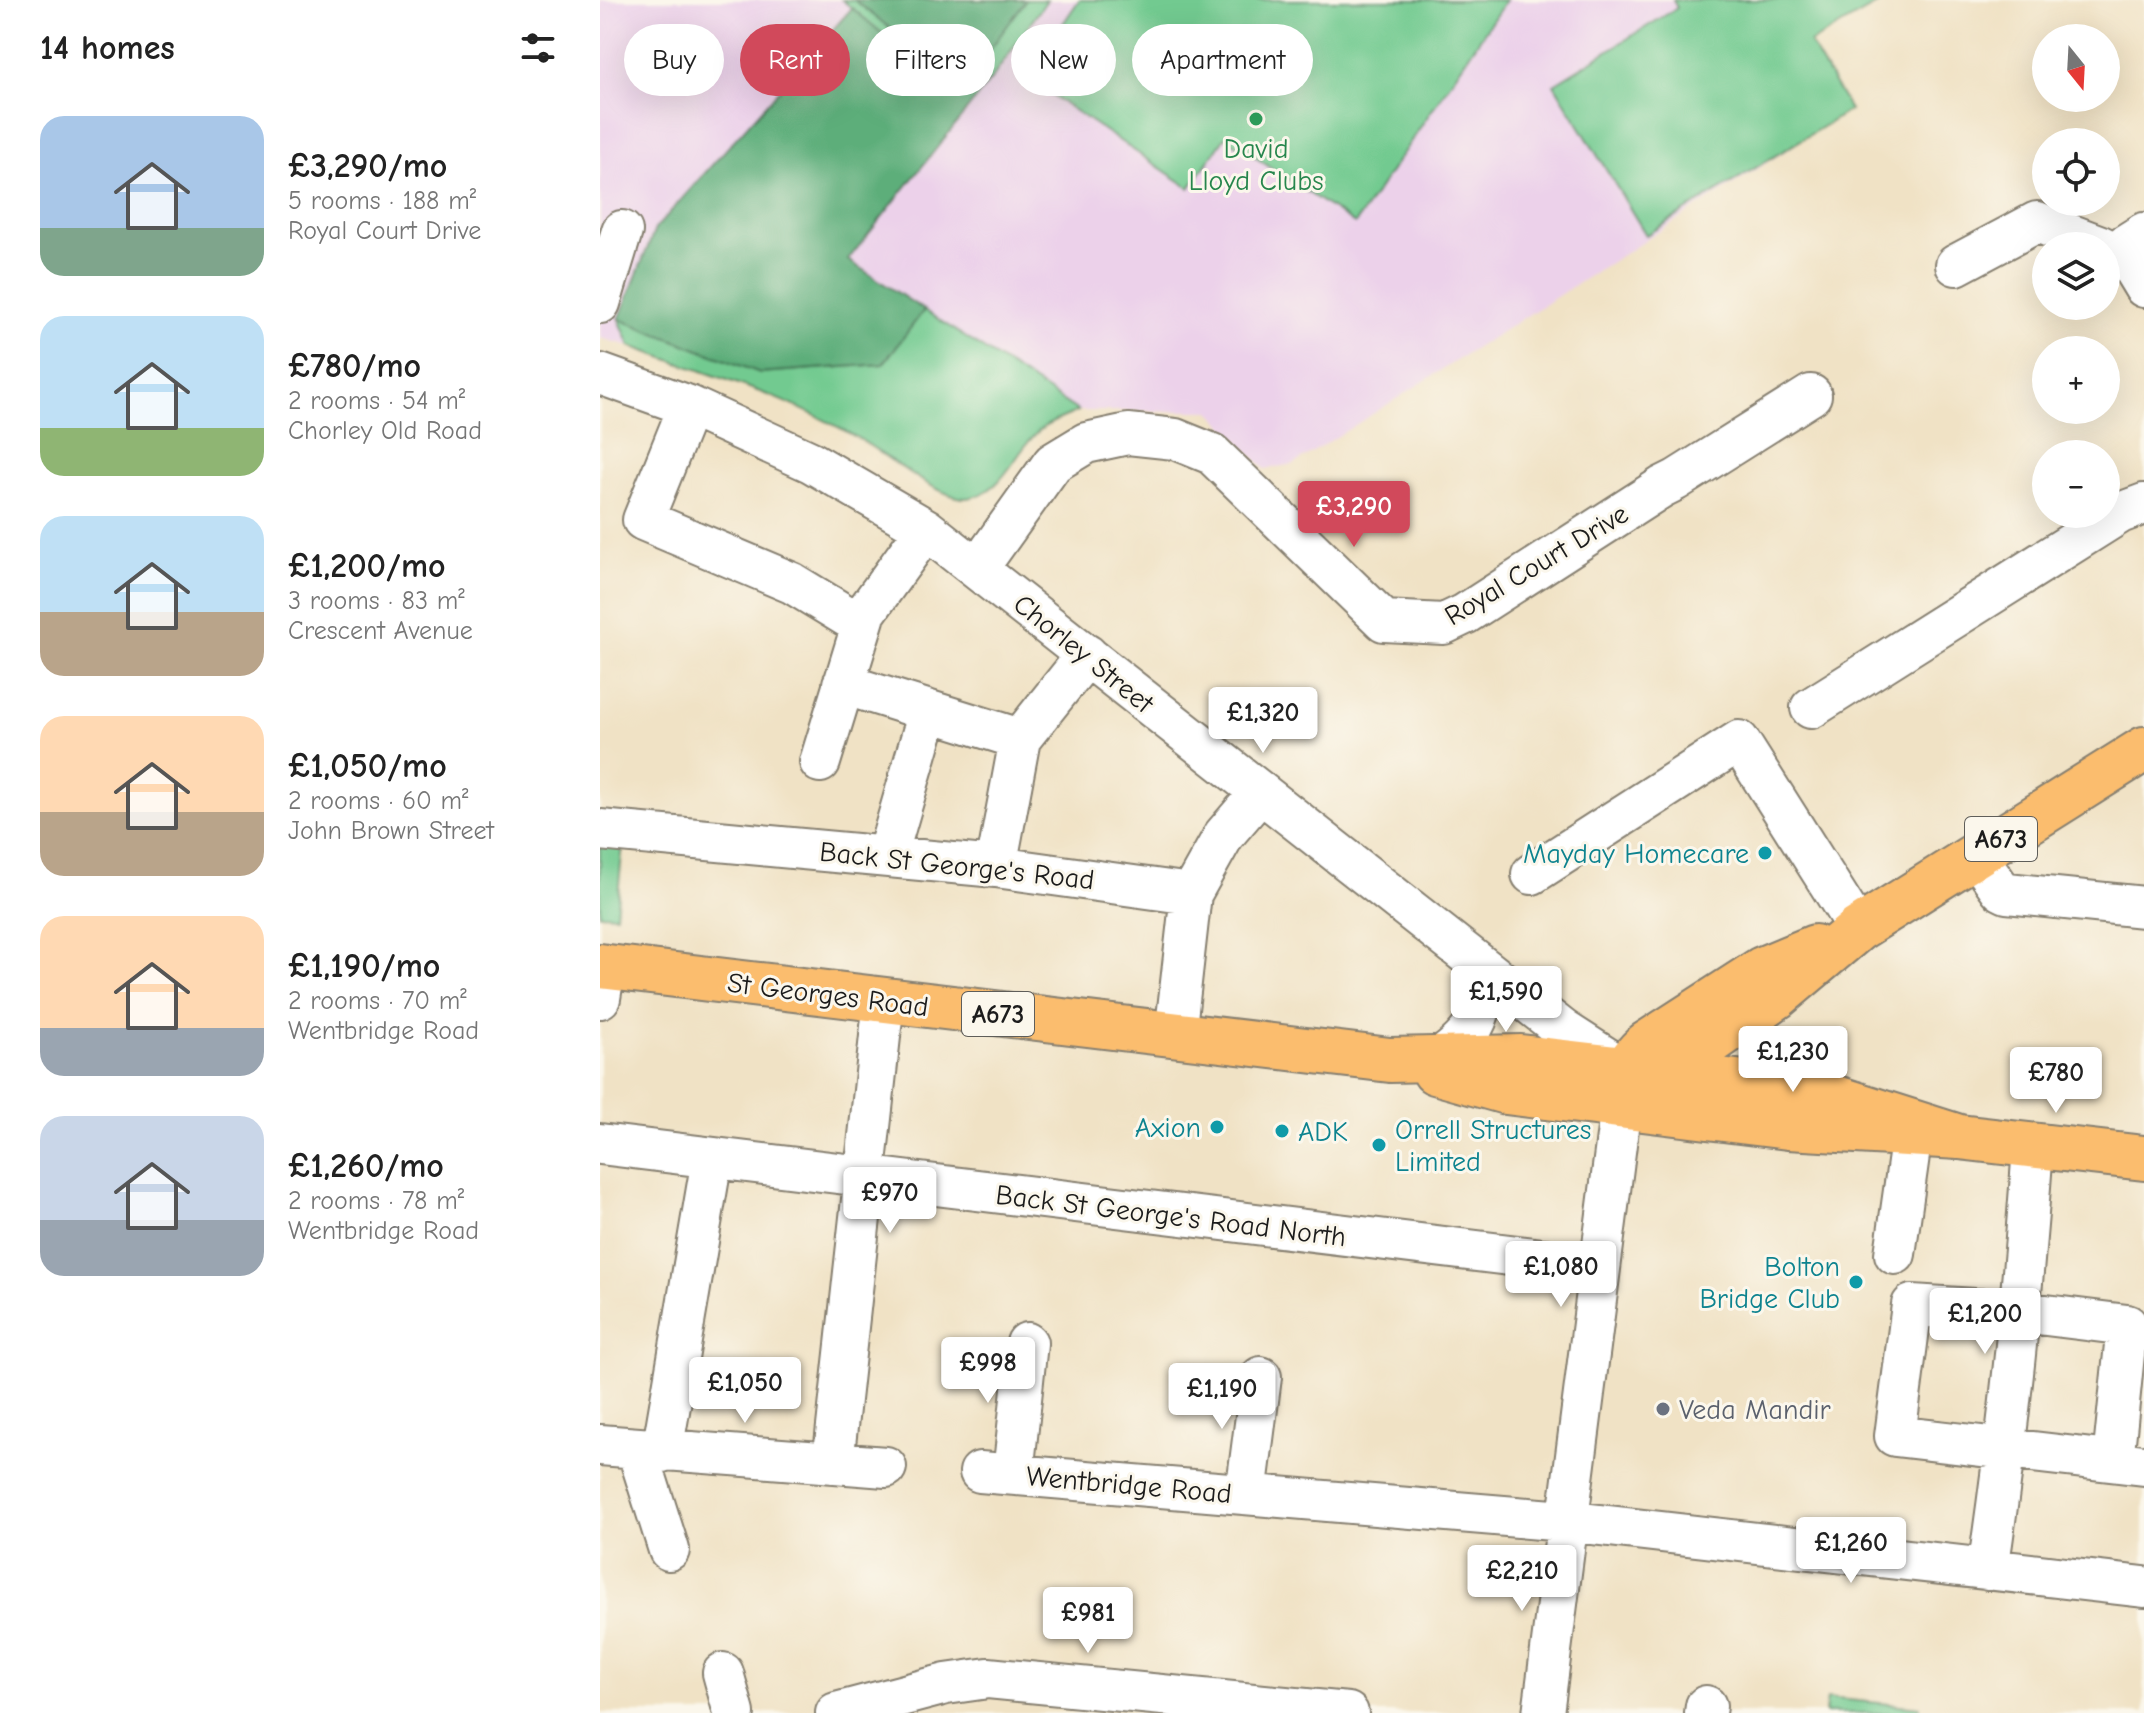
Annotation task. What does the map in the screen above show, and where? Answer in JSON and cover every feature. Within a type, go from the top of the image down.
[{"type":"main road","name":"A673","points":[[1626,1079],[1777,997],[1858,929],[2144,749]]},
{"type":"main road","name":"St Georges Road","points":[[602,977],[884,1000],[1390,1060],[1521,1057],[1626,1079]]},
{"type":"main road","name":"St Georges Road","points":[[1390,1060],[1506,1092],[1626,1079]]},
{"type":"main road","points":[[1626,1079],[1788,1127],[1959,1137],[2144,1158]]},
{"type":"main road","points":[[1626,1079],[1814,1091],[1959,1137]]},
{"type":"street","points":[[1956,265],[2037,222],[2124,254]]},
{"type":"street","points":[[600,303],[622,231]]},
{"type":"street","name":"Chorley Street","points":[[600,374],[689,406],[811,462],[926,529],[1626,1079]]},
{"type":"street","name":"Royal Court Drive","points":[[978,568],[1053,463],[1086,443],[1128,434],[1175,439],[1212,454],[1384,621],[1444,624],[1465,614],[1811,395]]},
{"type":"street","points":[[689,406],[643,520],[792,583],[861,625]]},
{"type":"street","points":[[1811,708],[2120,513],[2144,504]]},
{"type":"street","points":[[820,762],[866,612],[926,529]]},
{"type":"street","points":[[996,867],[1020,739],[1087,655]]},
{"type":"street","points":[[843,684],[1020,739]]},
{"type":"street","points":[[887,856],[929,711]]},
{"type":"street","points":[[1532,874],[1739,741],[1858,929]]},
{"type":"street","points":[[1175,1036],[1191,894],[1224,835],[1260,793]]},
{"type":"street","name":"Back St George's Road","points":[[600,830],[996,867],[1191,894]]},
{"type":"street","points":[[1976,855],[2001,890],[2007,893],[2144,907]]},
{"type":"street","points":[[1441,1058],[1464,1041],[1477,1021],[1483,994],[1482,967]]},
{"type":"street","points":[[833,1463],[884,1000]]},
{"type":"street","points":[[1543,1713],[1565,1521],[1626,1079]]},
{"type":"street","points":[[1895,1254],[1912,1134]]},
{"type":"street","name":"Back St George's Road North","points":[[600,1144],[1599,1266]]},
{"type":"street","points":[[1988,1570],[2022,1312],[2033,1147]]},
{"type":"street","points":[[669,1550],[633,1449],[712,1159]]},
{"type":"street","points":[[1912,1305],[2022,1312],[2127,1325],[2128,1463],[1895,1436],[1912,1305]]},
{"type":"street","name":"Wentbridge Road","points":[[1027,1343],[996,1473],[1565,1521],[2144,1587]]},
{"type":"street","name":"Wentbridge Road","points":[[1246,1494],[1261,1377]]},
{"type":"street","points":[[633,1449],[886,1467]]},
{"type":"street","points":[[723,1673],[734,1713]]},
{"type":"street","points":[[836,1713],[946,1684],[988,1678],[1063,1698],[1348,1713]]},
{"type":"shaded area","points":[[600,0],[842,0],[852,8],[838,24],[740,24],[740,96],[774,96],[655,229],[619,319],[630,346],[600,338]]},
{"type":"shaded area","points":[[1047,0],[1783,0],[1850,110],[1294,464],[1265,469],[1210,411],[1078,411],[848,260],[978,96],[995,96],[995,74],[1011,51],[1011,96],[1116,96],[1116,24],[1030,24]]},
{"type":"green space","points":[[842,0],[1047,0],[1030,24],[1011,24],[1011,51],[995,74],[995,24],[871,24]]},
{"type":"green space","points":[[854,0],[1026,0],[995,42],[995,24],[884,24]]},
{"type":"green space","name":"David Lloyd Clubs","points":[[1079,0],[1506,0],[1355,224],[1225,137],[1190,188],[1053,96],[1116,96],[1116,24],[1063,24]]},
{"type":"green space","points":[[1673,0],[1885,0],[1810,43],[1850,110],[1646,235],[1554,84],[1677,8]]},
{"type":"green space","points":[[852,8],[871,24],[866,24],[866,96],[978,96],[848,260],[924,310],[883,364],[760,373],[619,319],[655,229],[774,96],[850,96],[850,24],[838,24]]},
{"type":"green space","points":[[924,310],[1078,411],[1040,430],[1000,480],[979,495],[966,498],[943,492],[861,440],[806,411],[748,387],[630,346],[619,319],[760,373],[883,364]]},
{"type":"green space","points":[[600,842],[623,844],[616,915],[600,914]]},
{"type":"green space","points":[[1827,1698],[1920,1707],[1919,1713],[1825,1713]]},
{"type":"place","name":"David Lloyd Clubs","points":[[1256,119]]},
{"type":"place","name":"Mayday Homecare","points":[[1765,853]]},
{"type":"place","name":"Axion","points":[[1217,1127]]},
{"type":"place","name":"ADK","points":[[1282,1131]]},
{"type":"place","name":"Orrell Structures Limited","points":[[1379,1145]]},
{"type":"place","name":"Bolton Bridge Club","points":[[1856,1282]]},
{"type":"place","name":"Veda Mandir","points":[[1663,1409]]}]
